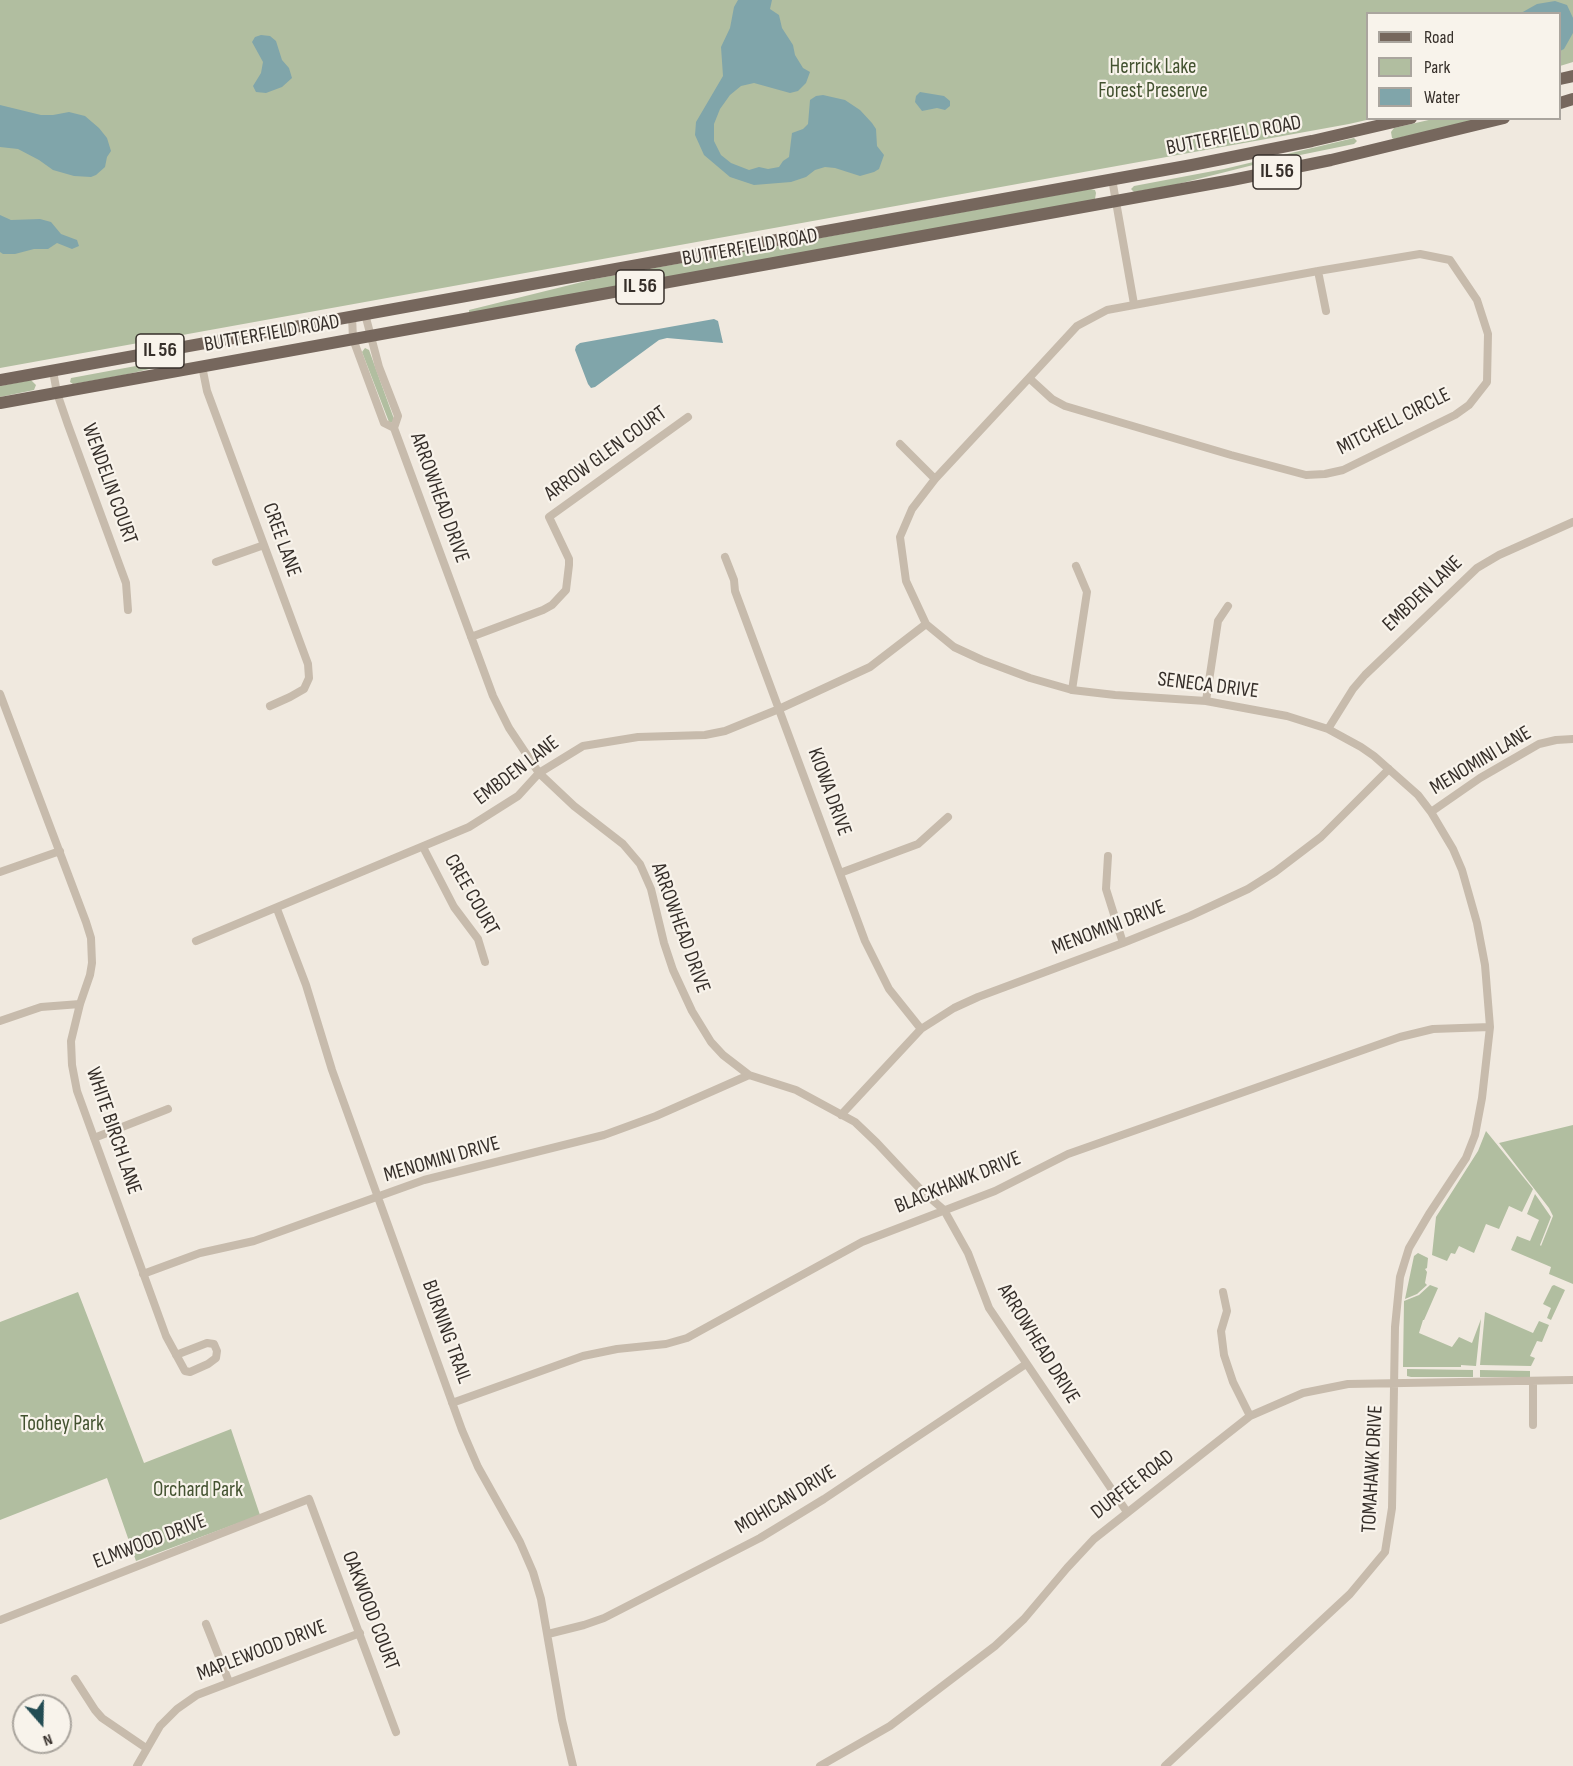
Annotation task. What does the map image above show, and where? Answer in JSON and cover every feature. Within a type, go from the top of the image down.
[{"type":"main road","name":"BUTTERFIELD ROAD","points":[[0,380],[1290,146],[1402,120]]},
{"type":"main road","name":"BUTTERFIELD ROAD","points":[[0,403],[1116,202],[1331,160],[1496,120]]},
{"type":"street","points":[[1112,179],[1134,304]]},
{"type":"street","name":"MITCHELL CIRCLE","points":[[1420,254],[1450,260],[1477,300],[1488,334],[1487,382],[1469,405],[1455,415],[1343,470],[1306,475],[1065,406],[1052,399],[1029,378],[1077,326],[1107,310],[1134,304],[1420,254]]},
{"type":"street","points":[[1318,271],[1326,311]]},
{"type":"street","name":"ARROWHEAD DRIVE","points":[[365,314],[380,367],[398,416],[394,428],[471,637],[501,713],[538,773],[574,806],[623,844],[640,864],[651,889],[674,970],[692,1011],[711,1042],[723,1055],[749,1075],[795,1090],[855,1122],[922,1191],[944,1210],[968,1253],[989,1308],[1127,1512]]},
{"type":"street","name":"ARROWHEAD DRIVE","points":[[352,316],[353,339],[384,423],[394,428]]},
{"type":"street","name":"CREE LANE","points":[[202,366],[207,392],[309,664],[308,684],[304,689],[270,706]]},
{"type":"street","name":"WENDELIN COURT","points":[[53,371],[57,393],[126,583],[128,610]]},
{"type":"street","name":"SENECA DRIVE","points":[[1029,378],[935,479],[912,509],[900,537],[906,581],[926,624],[954,647],[982,660],[1030,678],[1072,690],[1206,701],[1287,716],[1328,729],[1361,747],[1418,795],[1453,849],[1471,899],[1485,965],[1490,1027],[1486,1070],[1475,1135]]},
{"type":"street","name":"ARROW GLEN COURT","points":[[471,637],[543,610],[552,605],[566,591],[569,559],[549,517],[688,417]]},
{"type":"street","points":[[900,444],[935,479]]},
{"type":"street","name":"EMBDEN LANE","points":[[1328,729],[1359,681],[1471,573],[1499,555],[1573,522]]},
{"type":"street","points":[[216,562],[264,545]]},
{"type":"street","name":"KIOWA DRIVE","points":[[725,556],[734,580],[735,591],[866,941],[889,989],[921,1029]]},
{"type":"street","points":[[1072,690],[1087,592],[1076,566]]},
{"type":"street","points":[[1206,701],[1218,621],[1228,606]]},
{"type":"street","name":"EMBDEN LANE","points":[[196,941],[469,827],[500,810],[518,796],[538,773],[574,750],[592,743],[657,735],[713,734],[779,709],[870,667],[926,624]]},
{"type":"street","name":"WHITE BIRCH LANE","points":[[0,694],[91,938],[91,969],[71,1041],[72,1065],[77,1091],[166,1336],[176,1355],[185,1371],[190,1372],[216,1358],[217,1351],[214,1344],[207,1343],[176,1355]]},
{"type":"street","name":"MENOMINI LANE","points":[[1431,812],[1480,778],[1539,744],[1573,739]]},
{"type":"street","name":"MENOMINI DRIVE","points":[[842,1115],[921,1029],[954,1008],[1124,943],[1222,902],[1275,872],[1321,837],[1389,770]]},
{"type":"street","points":[[840,873],[918,844],[948,817]]},
{"type":"street","name":"CREE COURT","points":[[423,847],[454,907],[478,939],[485,962]]},
{"type":"street","points":[[0,872],[60,851]]},
{"type":"street","points":[[1108,856],[1106,889],[1124,943]]},
{"type":"street","name":"BURNING TRAIL","points":[[277,909],[297,960],[332,1070],[452,1403],[478,1467],[528,1560],[541,1599],[562,1720],[573,1766]]},
{"type":"street","points":[[0,1021],[41,1007],[80,1004]]},
{"type":"street","name":"BLACKHAWK DRIVE","points":[[452,1403],[584,1356],[617,1349],[666,1344],[687,1338],[862,1242],[1008,1186],[1068,1154],[1400,1037],[1434,1029],[1490,1027]]},
{"type":"street","name":"MENOMINI DRIVE","points":[[143,1274],[200,1253],[254,1241],[446,1174],[556,1149],[604,1135],[656,1116],[749,1075]]},
{"type":"street","points":[[94,1138],[168,1109]]},
{"type":"street","name":"TOMAHAWK DRIVE","points":[[1165,1766],[1350,1594],[1385,1552],[1392,1508],[1395,1327],[1400,1277],[1409,1248],[1466,1158],[1475,1135]]},
{"type":"street","points":[[1223,1292],[1227,1311],[1221,1331],[1224,1355],[1233,1382],[1250,1416]]},
{"type":"street","name":"MOHICAN DRIVE","points":[[548,1634],[604,1618],[760,1538],[824,1499],[1026,1364]]},
{"type":"street","name":"DURFEE ROAD","points":[[820,1766],[890,1726],[994,1646],[1024,1619],[1094,1539],[1250,1416],[1291,1397],[1332,1386],[1573,1380]]},
{"type":"street","points":[[1533,1382],[1533,1425]]},
{"type":"street","name":"ELMWOOD DRIVE","points":[[0,1620],[309,1499],[310,1504]]},
{"type":"street","name":"OAKWOOD COURT","points":[[310,1504],[396,1732]]},
{"type":"street","points":[[206,1624],[229,1682]]},
{"type":"street","name":"MAPLEWOOD DRIVE","points":[[137,1766],[160,1726],[177,1709],[197,1695],[360,1633]]},
{"type":"street","points":[[75,1679],[102,1718],[146,1748]]},
{"type":"green space","name":"Herrick Lake Forest Preserve","points":[[0,0],[1573,0],[1573,62],[1561,66],[1561,12],[1366,12],[1367,120],[0,368]]},
{"type":"green space","points":[[1429,120],[1477,120],[1394,139],[1391,132],[1394,128]]},
{"type":"green space","points":[[1354,138],[1357,141],[1354,144],[1261,163],[1174,185],[1134,192],[1131,189],[1134,186],[1224,169]]},
{"type":"green space","points":[[1090,189],[1095,190],[1095,199],[469,313],[469,310],[594,279]]},
{"type":"green space","points":[[365,348],[369,350],[394,419],[393,423],[389,422],[362,352]]},
{"type":"green space","points":[[179,358],[179,362],[124,375],[73,384],[70,382],[71,378]]},
{"type":"green space","points":[[31,380],[36,385],[34,390],[0,397],[0,386]]},
{"type":"green space","points":[[1573,1125],[1573,1284],[1549,1274],[1551,1267],[1511,1250],[1517,1236],[1530,1241],[1539,1220],[1527,1214],[1535,1194],[1551,1217],[1541,1246],[1553,1216],[1499,1143]]},
{"type":"green space","points":[[1486,1131],[1533,1189],[1522,1212],[1509,1206],[1499,1229],[1486,1224],[1474,1253],[1459,1246],[1455,1254],[1451,1253],[1447,1261],[1432,1255],[1436,1217],[1478,1151]]},
{"type":"green space","points":[[1418,1253],[1428,1258],[1425,1269],[1427,1285],[1417,1294],[1405,1299],[1414,1256]]},
{"type":"green space","points":[[1430,1285],[1438,1288],[1419,1333],[1452,1347],[1459,1337],[1472,1343],[1481,1319],[1476,1366],[1403,1367],[1404,1301],[1419,1295]]},
{"type":"green space","points":[[1554,1285],[1565,1290],[1551,1320],[1547,1318],[1551,1308],[1543,1304]]},
{"type":"green space","name":"Toohey Park","points":[[78,1292],[144,1463],[231,1429],[260,1515],[136,1561],[107,1478],[0,1520],[0,1322]]},
{"type":"green space","points":[[1485,1312],[1533,1333],[1539,1321],[1549,1325],[1542,1342],[1537,1341],[1530,1356],[1535,1358],[1531,1366],[1480,1365]]},
{"type":"green space","points":[[1407,1369],[1473,1370],[1473,1377],[1411,1377],[1407,1376]]},
{"type":"green space","points":[[1480,1370],[1530,1371],[1530,1377],[1480,1377]]},
{"type":"water","points":[[738,0],[772,0],[770,9],[779,15],[782,28],[793,45],[795,55],[803,68],[810,72],[806,83],[798,91],[790,93],[754,83],[741,86],[730,95],[720,109],[714,124],[714,141],[721,155],[731,163],[749,170],[759,167],[768,169],[779,167],[789,157],[792,133],[803,129],[808,124],[810,100],[823,95],[845,100],[860,110],[872,123],[876,129],[877,146],[884,155],[879,169],[860,176],[825,167],[791,182],[754,185],[730,177],[704,155],[695,135],[696,122],[723,76],[721,47],[730,28],[734,7]]},
{"type":"water","points":[[1555,1],[1567,5],[1573,18],[1573,33],[1564,49],[1561,50],[1561,12],[1523,12],[1537,4]]},
{"type":"water","points":[[270,36],[276,41],[282,60],[289,68],[292,78],[282,87],[266,93],[256,92],[253,86],[261,73],[263,62],[252,42],[255,37]]},
{"type":"water","points":[[920,92],[944,96],[950,101],[950,106],[945,110],[937,108],[922,111],[915,102]]},
{"type":"water","points":[[0,105],[41,115],[69,112],[85,116],[107,138],[111,151],[105,167],[91,177],[74,176],[53,170],[18,149],[0,147]]},
{"type":"water","points":[[0,215],[11,220],[40,219],[51,222],[61,234],[77,240],[79,246],[72,249],[57,243],[48,249],[3,254],[0,252]]},
{"type":"water","points":[[714,319],[718,321],[723,343],[667,338],[659,340],[591,388],[575,350],[580,343]]},
{"type":"park label","name":"Orchard Park","points":[[198,1491]]}]
